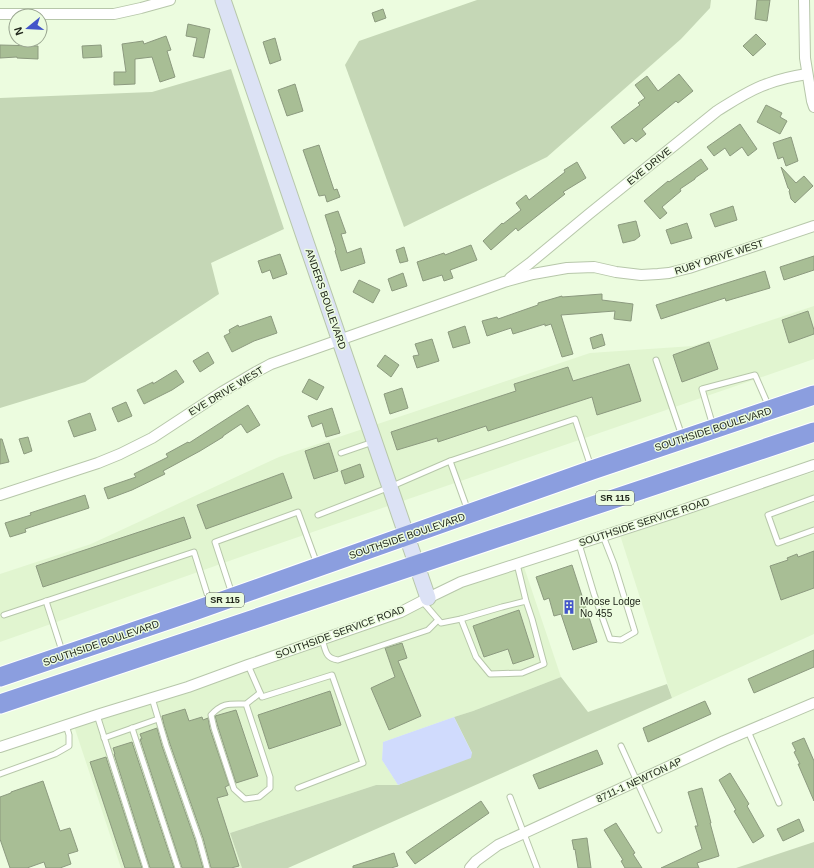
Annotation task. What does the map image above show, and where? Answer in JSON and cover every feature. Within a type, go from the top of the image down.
[{"type":"highway","name":"SOUTHSIDE BOULEVARD","points":[[0,677],[233,597],[592,470],[814,395]]},
{"type":"highway","name":"SR 115","points":[[0,704],[814,432]]},
{"type":"street","points":[[0,14],[114,14],[170,0]]},
{"type":"street","name":"ANDERS BOULEVARD","points":[[223,0],[416,564],[425,599]]},
{"type":"street","points":[[804,0],[805,58],[814,107]]},
{"type":"street","name":"EVE DRIVE","points":[[504,282],[530,263],[717,111],[756,88],[807,74]]},
{"type":"street","name":"RUBY DRIVE WEST","points":[[504,282],[533,274],[567,268],[594,267],[616,272],[641,275],[669,273],[689,268],[814,226]]},
{"type":"street","name":"EVE DRIVE WEST","points":[[0,495],[98,463],[120,454],[152,438],[172,424],[271,364],[504,282]]},
{"type":"street","name":"SOUTHSIDE SERVICE ROAD","points":[[0,747],[188,687],[401,612],[461,582],[674,513],[814,465]]},
{"type":"street","name":"8711-1 NEWTON AP","points":[[470,868],[476,861],[498,845],[679,762],[814,703]]},
{"type":"lane","points":[[656,360],[683,439]]},
{"type":"lane","points":[[714,429],[702,389],[755,376],[771,410]]},
{"type":"lane","points":[[318,515],[390,487],[450,461],[575,419],[592,470]]},
{"type":"lane","points":[[341,453],[374,442]]},
{"type":"lane","points":[[450,461],[469,514]]},
{"type":"lane","points":[[814,498],[768,515],[778,543],[814,530]]},
{"type":"lane","points":[[233,597],[215,542],[298,512],[318,567]]},
{"type":"lane","points":[[578,544],[610,638],[621,640],[635,632],[614,564],[603,536]]},
{"type":"lane","points":[[4,615],[194,552],[210,605]]},
{"type":"lane","points":[[461,619],[476,657],[490,674],[522,673],[544,664],[517,564]]},
{"type":"lane","points":[[425,599],[441,623],[526,601]]},
{"type":"lane","points":[[46,601],[63,656]]},
{"type":"lane","points":[[322,640],[328,656],[332,659],[338,660],[428,630],[438,620]]},
{"type":"lane","points":[[248,665],[262,697],[332,675],[363,763],[298,788]]},
{"type":"lane","points":[[246,704],[270,777],[270,788],[259,797],[245,799],[234,789],[211,715],[217,709],[228,704],[246,704],[260,693]]},
{"type":"lane","points":[[152,698],[166,745],[199,839],[206,868]]},
{"type":"lane","points":[[97,715],[146,868]]},
{"type":"lane","points":[[104,738],[158,719]]},
{"type":"lane","points":[[0,774],[55,754],[69,746],[69,735],[66,725]]},
{"type":"lane","points":[[132,728],[178,868]]},
{"type":"lane","points":[[748,731],[778,803]]},
{"type":"lane","points":[[621,746],[659,830]]},
{"type":"lane","points":[[510,796],[537,868]]},
{"type":"shaded area","points":[[477,0],[711,0],[710,8],[681,39],[547,157],[404,227],[345,65],[359,41]]},
{"type":"shaded area","points":[[231,69],[284,229],[211,263],[219,294],[85,382],[0,408],[0,98],[152,92]]},
{"type":"shaded area","points":[[814,306],[814,359],[246,555],[0,642],[0,574],[91,544],[279,457],[590,353],[693,346]]},
{"type":"shaded area","points":[[814,472],[814,634],[672,698],[620,535]]},
{"type":"shaded area","points":[[524,567],[561,677],[473,711],[383,742],[382,760],[398,785],[376,785],[230,833],[242,868],[121,868],[74,726],[331,641],[436,601],[461,587]]},
{"type":"shaded area","points":[[561,677],[588,712],[667,684],[672,698],[288,868],[242,868],[230,833],[376,785],[398,785],[472,753],[454,717]]},
{"type":"shaded area","points":[[814,842],[814,868],[736,868]]},
{"type":"water","points":[[454,717],[472,753],[471,758],[398,785],[382,760],[383,742]]},
{"type":"building","points":[[757,0],[770,0],[767,21],[755,19]]},
{"type":"building","points":[[383,9],[386,18],[375,22],[372,13]]},
{"type":"building","points":[[188,24],[210,29],[204,58],[193,56],[197,38],[186,36]]},
{"type":"building","points":[[756,34],[766,44],[753,56],[743,46]]},
{"type":"building","points":[[166,36],[171,50],[167,51],[175,77],[160,82],[152,57],[135,59],[135,84],[114,85],[114,72],[126,72],[122,44],[143,41],[144,44]]},
{"type":"building","points":[[275,38],[281,60],[270,64],[263,42]]},
{"type":"building","points":[[0,45],[8,45],[8,48],[38,48],[38,59],[17,57],[0,58]]},
{"type":"building","points":[[101,45],[102,57],[83,58],[82,46]]},
{"type":"building","points":[[679,74],[693,91],[678,103],[676,101],[642,129],[646,134],[636,142],[632,138],[624,144],[611,127],[640,105],[638,103],[645,98],[635,85],[647,76],[658,91]]},
{"type":"building","points":[[295,84],[303,111],[287,116],[278,90]]},
{"type":"building","points":[[766,105],[782,113],[780,117],[787,121],[780,134],[757,122]]},
{"type":"building","points":[[740,124],[757,149],[748,156],[742,147],[730,156],[725,148],[714,156],[707,147]]},
{"type":"building","points":[[791,137],[798,161],[786,166],[783,157],[778,159],[773,143]]},
{"type":"building","points":[[319,145],[334,190],[337,189],[340,197],[327,202],[325,195],[319,196],[303,150]]},
{"type":"building","points":[[701,159],[708,169],[680,189],[681,191],[662,207],[667,213],[660,219],[644,201],[668,181],[669,182]]},
{"type":"building","points":[[577,162],[586,178],[563,192],[565,194],[518,231],[516,228],[491,250],[483,241],[502,223],[503,224],[521,210],[516,203],[526,195],[529,200],[565,172],[564,170]]},
{"type":"building","points":[[781,167],[796,183],[804,176],[813,186],[795,203],[791,199],[790,190]]},
{"type":"building","points":[[733,206],[737,220],[715,227],[710,214]]},
{"type":"building","points":[[338,211],[346,233],[341,234],[347,253],[361,248],[365,263],[341,271],[325,215]]},
{"type":"building","points":[[636,221],[640,236],[635,240],[623,243],[618,225]]},
{"type":"building","points":[[687,223],[692,238],[671,244],[666,230]]},
{"type":"building","points":[[471,245],[477,260],[450,270],[453,278],[444,281],[442,275],[423,281],[417,262],[444,253],[445,255]]},
{"type":"building","points":[[404,247],[408,261],[400,263],[396,250]]},
{"type":"building","points":[[280,254],[287,274],[273,279],[270,270],[262,273],[258,261]]},
{"type":"building","points":[[814,256],[814,270],[784,280],[780,267]]},
{"type":"building","points":[[765,271],[770,288],[726,301],[725,298],[661,319],[656,305]]},
{"type":"building","points":[[403,273],[407,286],[392,291],[388,279]]},
{"type":"building","points":[[359,280],[380,290],[373,303],[353,292]]},
{"type":"building","points":[[602,294],[602,300],[633,304],[631,321],[614,319],[615,311],[561,315],[573,354],[562,357],[551,324],[545,326],[545,324],[513,334],[511,328],[487,336],[482,321],[497,317],[498,319],[538,305],[538,303],[562,296]]},
{"type":"building","points":[[808,311],[814,334],[789,343],[782,320]]},
{"type":"building","points":[[271,316],[277,333],[254,341],[232,352],[224,336],[230,333],[229,330],[238,325],[239,327]]},
{"type":"building","points":[[465,326],[470,343],[453,348],[448,332]]},
{"type":"building","points":[[602,334],[605,345],[593,349],[590,338]]},
{"type":"building","points":[[432,339],[439,361],[417,368],[413,356],[419,355],[415,344]]},
{"type":"building","points":[[709,342],[718,369],[682,382],[673,355]]},
{"type":"building","points":[[208,352],[214,363],[200,372],[193,361]]},
{"type":"building","points":[[385,355],[399,365],[391,377],[377,366]]},
{"type":"building","points":[[629,364],[641,401],[597,415],[592,397],[488,431],[486,426],[438,442],[437,438],[397,450],[391,432],[516,391],[514,384],[568,367],[573,381]]},
{"type":"building","points":[[176,370],[184,382],[172,390],[144,404],[137,390],[153,382],[153,384]]},
{"type":"building","points":[[309,379],[324,387],[317,400],[302,392]]},
{"type":"building","points":[[402,388],[408,408],[390,414],[384,394]]},
{"type":"building","points":[[126,402],[132,416],[118,422],[112,408]]},
{"type":"building","points":[[248,405],[260,425],[247,433],[241,424],[200,451],[163,471],[165,474],[132,490],[108,499],[104,488],[136,477],[134,474],[168,457],[166,454],[188,442],[189,443]]},
{"type":"building","points":[[332,408],[340,433],[326,437],[322,423],[312,427],[308,416]]},
{"type":"building","points":[[90,413],[96,430],[74,437],[68,421]]},
{"type":"building","points":[[28,437],[32,451],[24,454],[19,439]]},
{"type":"building","points":[[0,439],[2,439],[9,462],[0,464]]},
{"type":"building","points":[[329,443],[338,471],[314,479],[305,451]]},
{"type":"building","points":[[360,464],[364,477],[345,484],[341,471]]},
{"type":"building","points":[[283,473],[292,498],[206,529],[197,505]]},
{"type":"building","points":[[85,495],[89,508],[25,529],[26,532],[10,537],[5,523]]},
{"type":"building","points":[[184,517],[191,538],[43,587],[36,566]]},
{"type":"building","points":[[814,551],[814,588],[781,600],[770,566],[788,560],[787,558],[797,554],[798,557]]},
{"type":"building","name":"Moose Lodge No 455","points":[[572,565],[597,642],[573,650],[561,614],[554,616],[549,598],[544,600],[536,577]]},
{"type":"building","points":[[519,610],[534,657],[513,664],[508,649],[484,657],[473,626]]},
{"type":"building","points":[[402,643],[407,658],[398,661],[421,716],[389,730],[371,688],[395,677],[385,648]]},
{"type":"building","points":[[814,650],[814,667],[754,693],[748,679]]},
{"type":"building","points":[[330,691],[341,725],[269,749],[258,715]]},
{"type":"building","points":[[705,701],[711,714],[648,742],[643,728]]},
{"type":"building","points":[[185,709],[189,721],[202,717],[203,720],[208,718],[210,729],[229,785],[225,787],[228,795],[217,798],[239,866],[231,868],[211,868],[203,838],[170,744],[162,716]]},
{"type":"building","points":[[236,710],[258,776],[236,783],[215,716]]},
{"type":"building","points":[[157,728],[203,868],[182,868],[140,739],[142,739],[140,734]]},
{"type":"building","points":[[804,738],[814,761],[814,801],[798,764],[800,764],[794,752],[796,751],[792,743]]},
{"type":"building","points":[[132,742],[174,868],[150,868],[113,748]]},
{"type":"building","points":[[597,750],[603,764],[539,789],[533,775]]},
{"type":"building","points":[[106,757],[142,868],[125,868],[90,762]]},
{"type":"building","points":[[730,773],[749,804],[747,806],[764,836],[753,843],[734,811],[736,810],[719,780]]},
{"type":"building","points":[[43,781],[60,831],[70,828],[78,851],[68,854],[71,864],[60,868],[46,868],[44,862],[27,868],[10,868],[0,839],[0,797]]},
{"type":"building","points":[[702,788],[719,856],[697,863],[699,868],[661,868],[702,849],[695,826],[698,826],[688,792]]},
{"type":"building","points":[[481,801],[489,813],[415,864],[406,852]]},
{"type":"building","points":[[799,819],[804,831],[783,841],[777,829]]},
{"type":"building","points":[[616,823],[635,853],[633,854],[642,868],[625,868],[621,861],[623,860],[604,830]]},
{"type":"building","points":[[587,838],[591,868],[578,868],[572,840]]},
{"type":"building","points":[[394,853],[398,866],[391,868],[353,868],[353,866]]},
{"type":"place","name":"Moose Lodge No 455","points":[[569,607]]}]
